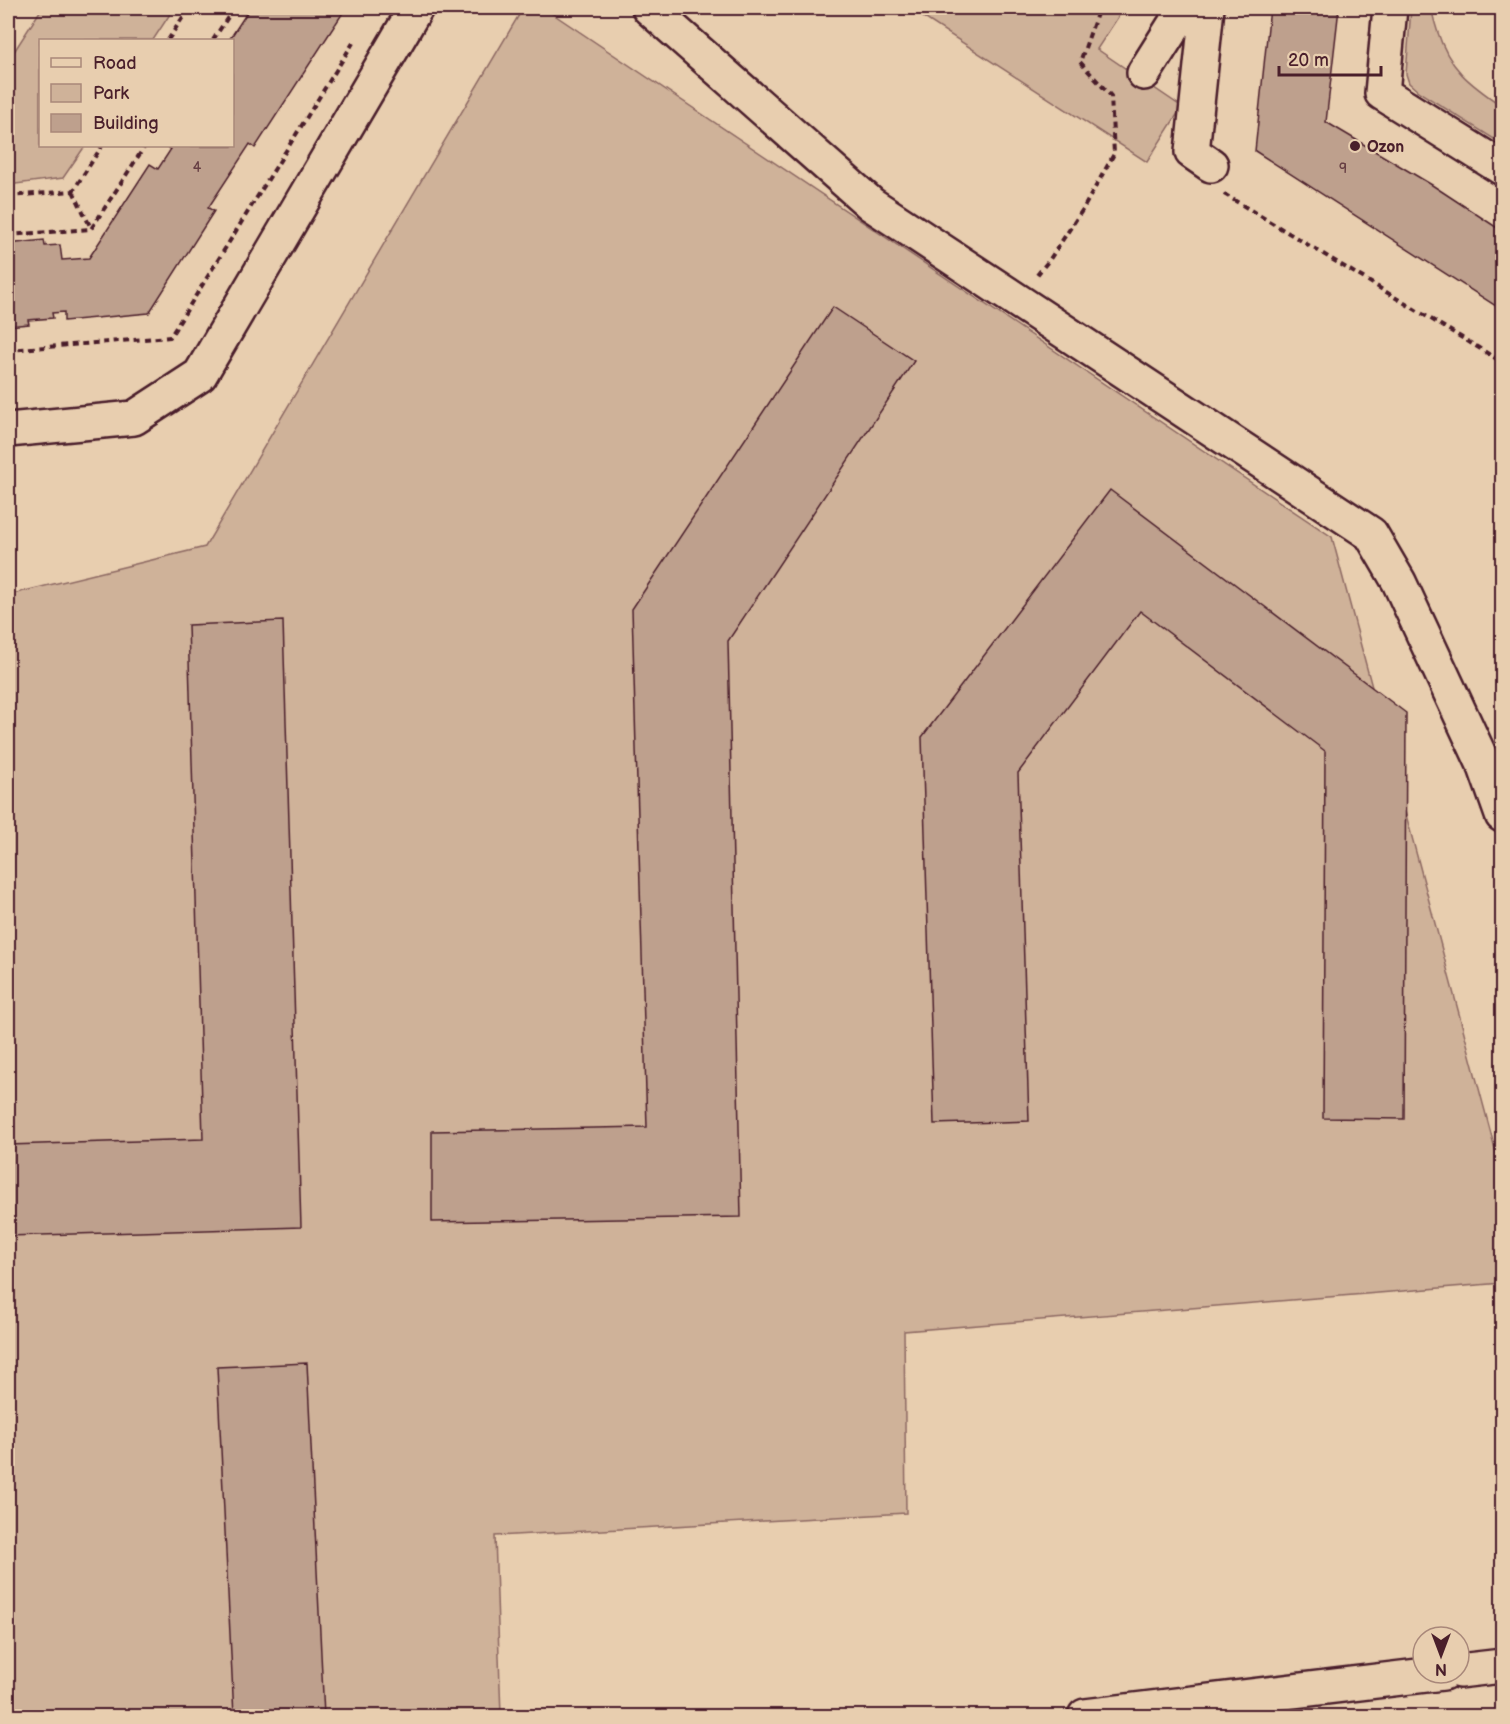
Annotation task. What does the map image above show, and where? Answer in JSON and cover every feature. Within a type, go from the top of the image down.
[{"type":"lane","points":[[8,430],[134,418],[200,375],[416,8]]},
{"type":"lane","points":[[649,8],[871,204],[1371,534],[1399,582],[1485,767],[1503,815]]},
{"type":"lane","points":[[1144,73],[1185,8]]},
{"type":"lane","points":[[1207,8],[1192,152],[1214,177]]},
{"type":"lane","points":[[1390,8],[1382,93],[1503,168]]},
{"type":"lane","points":[[1471,1670],[1503,1666]]},
{"type":"lane","points":[[1085,1716],[1411,1677]]},
{"type":"path","points":[[169,39],[189,8]]},
{"type":"path","points":[[214,39],[234,8]]},
{"type":"path","points":[[1017,300],[1050,259],[1114,154],[1111,96],[1080,62],[1099,8]]},
{"type":"path","points":[[8,350],[170,337],[356,37]]},
{"type":"path","points":[[73,191],[101,147]]},
{"type":"path","points":[[91,229],[142,147]]},
{"type":"path","points":[[1214,177],[1503,362]]},
{"type":"path","points":[[8,196],[73,191]]},
{"type":"path","points":[[73,191],[91,229]]},
{"type":"path","points":[[8,235],[91,229]]},
{"type":"green space","points":[[42,8],[174,8],[154,39],[39,39],[39,147],[84,147],[63,178],[8,185],[8,61]]},
{"type":"green space","points":[[523,8],[544,8],[1332,537],[1502,1175],[1502,1283],[904,1331],[906,1513],[495,1536],[501,1716],[8,1716],[8,595],[205,547]]},
{"type":"green space","points":[[909,8],[1124,8],[1097,49],[1182,107],[1147,162]]},
{"type":"green space","points":[[1411,8],[1432,8],[1442,44],[1454,65],[1471,83],[1502,106],[1502,144],[1419,92],[1409,83],[1406,74]]},
{"type":"building","points":[[250,8],[346,8],[255,148],[250,144],[208,208],[214,211],[149,313],[64,321],[64,312],[52,313],[53,318],[28,320],[29,324],[8,326],[8,244],[44,240],[45,246],[60,245],[62,260],[89,258],[150,164],[158,169],[171,149],[168,147],[234,147],[234,39],[230,39]]},
{"type":"building","points":[[1270,8],[1339,8],[1326,122],[1432,185],[1502,231],[1502,310],[1255,151]]},
{"type":"building","points":[[833,307],[914,361],[728,641],[741,1217],[432,1222],[432,1131],[647,1127],[632,609]]},
{"type":"building","points":[[1110,490],[1406,713],[1404,1119],[1323,1118],[1325,751],[1140,611],[1018,773],[1029,1121],[934,1124],[922,737]]},
{"type":"building","points":[[283,621],[301,1227],[8,1236],[8,1145],[203,1139],[188,625]]},
{"type":"building","points":[[307,1363],[324,1716],[234,1716],[217,1367]]},
{"type":"place","name":"Ozon","points":[[1355,146]]}]
